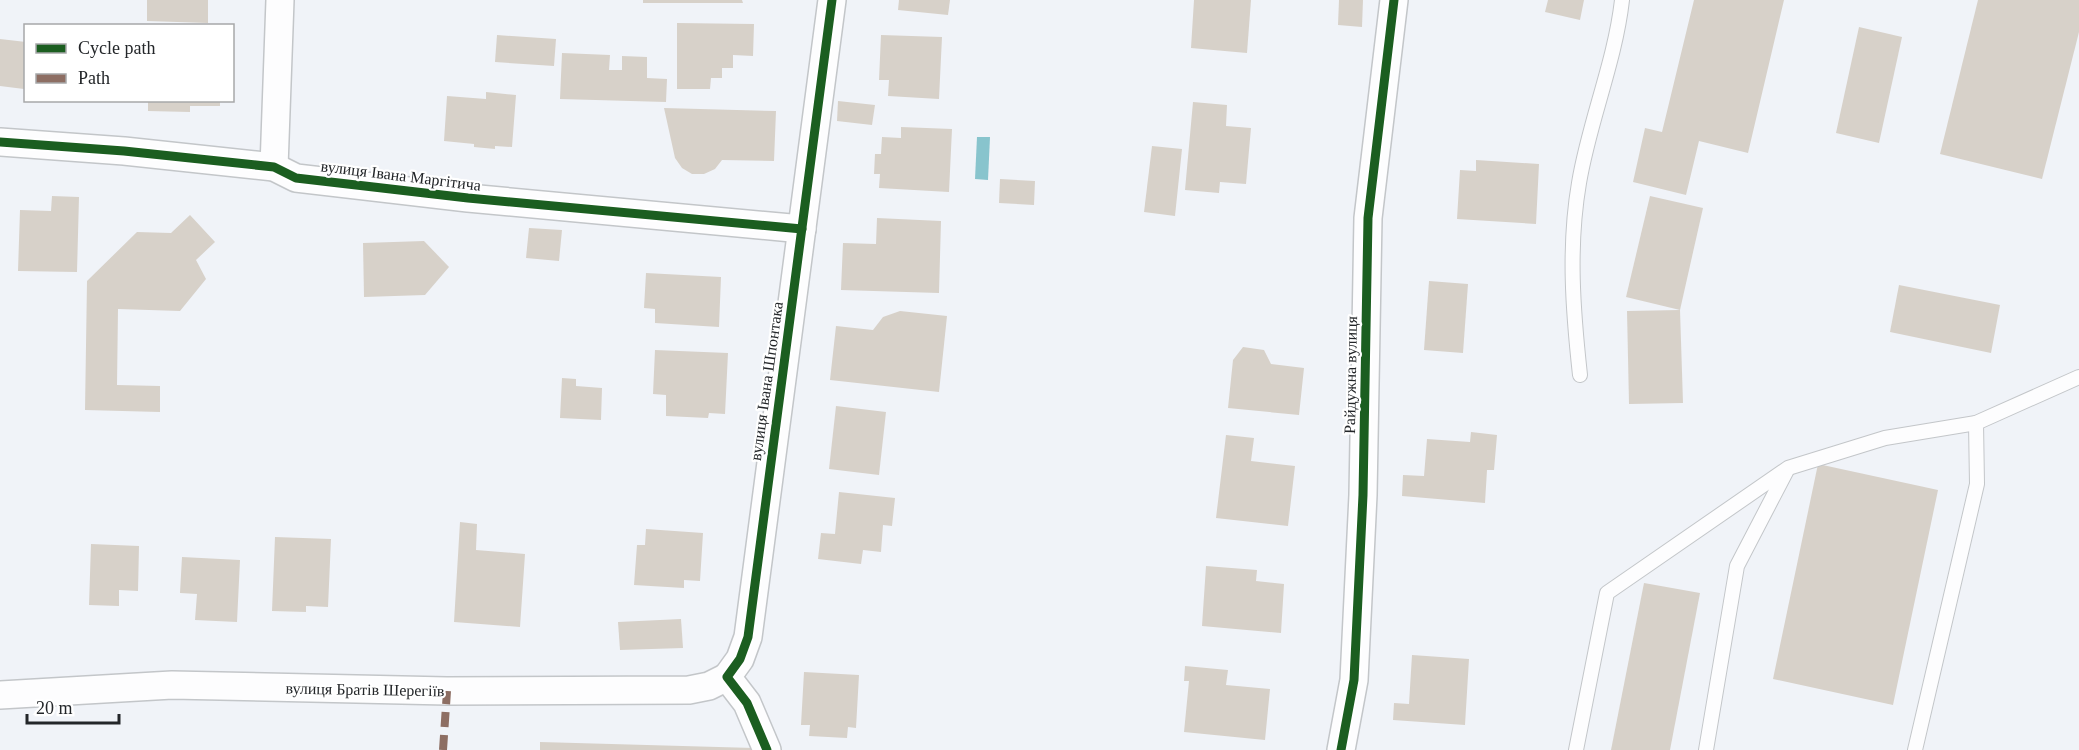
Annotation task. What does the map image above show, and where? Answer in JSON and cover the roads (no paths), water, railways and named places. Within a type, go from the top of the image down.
[{"type":"street","points":[[274,166],[280,0]]},
{"type":"street","name":"вулиця Івана Шпонтака","points":[[727,677],[740,659],[748,637],[832,0]]},
{"type":"street","name":"Райдужна вулиця","points":[[1341,750],[1354,680],[1363,495],[1368,219],[1394,0]]},
{"type":"street","name":"вулиця Івана Маргітича","points":[[0,142],[274,166],[296,178],[422,193],[802,229]]},
{"type":"street","points":[[727,677],[747,703],[767,750]]},
{"type":"street","name":"вулиця Братів Шерегіїв","points":[[0,695],[172,685],[447,691],[688,690],[709,686],[727,677]]},
{"type":"lane","points":[[1580,375],[1572,306],[1572,258],[1579,183],[1622,0]]},
{"type":"lane","points":[[1576,750],[1607,593],[1788,468],[1885,438],[1976,423],[2079,377]]},
{"type":"lane","points":[[1915,750],[1977,484],[1976,423]]},
{"type":"lane","points":[[1706,750],[1737,566],[1788,468]]},
{"type":"water","points":[[977,137],[990,137],[988,180],[975,179]]}]
